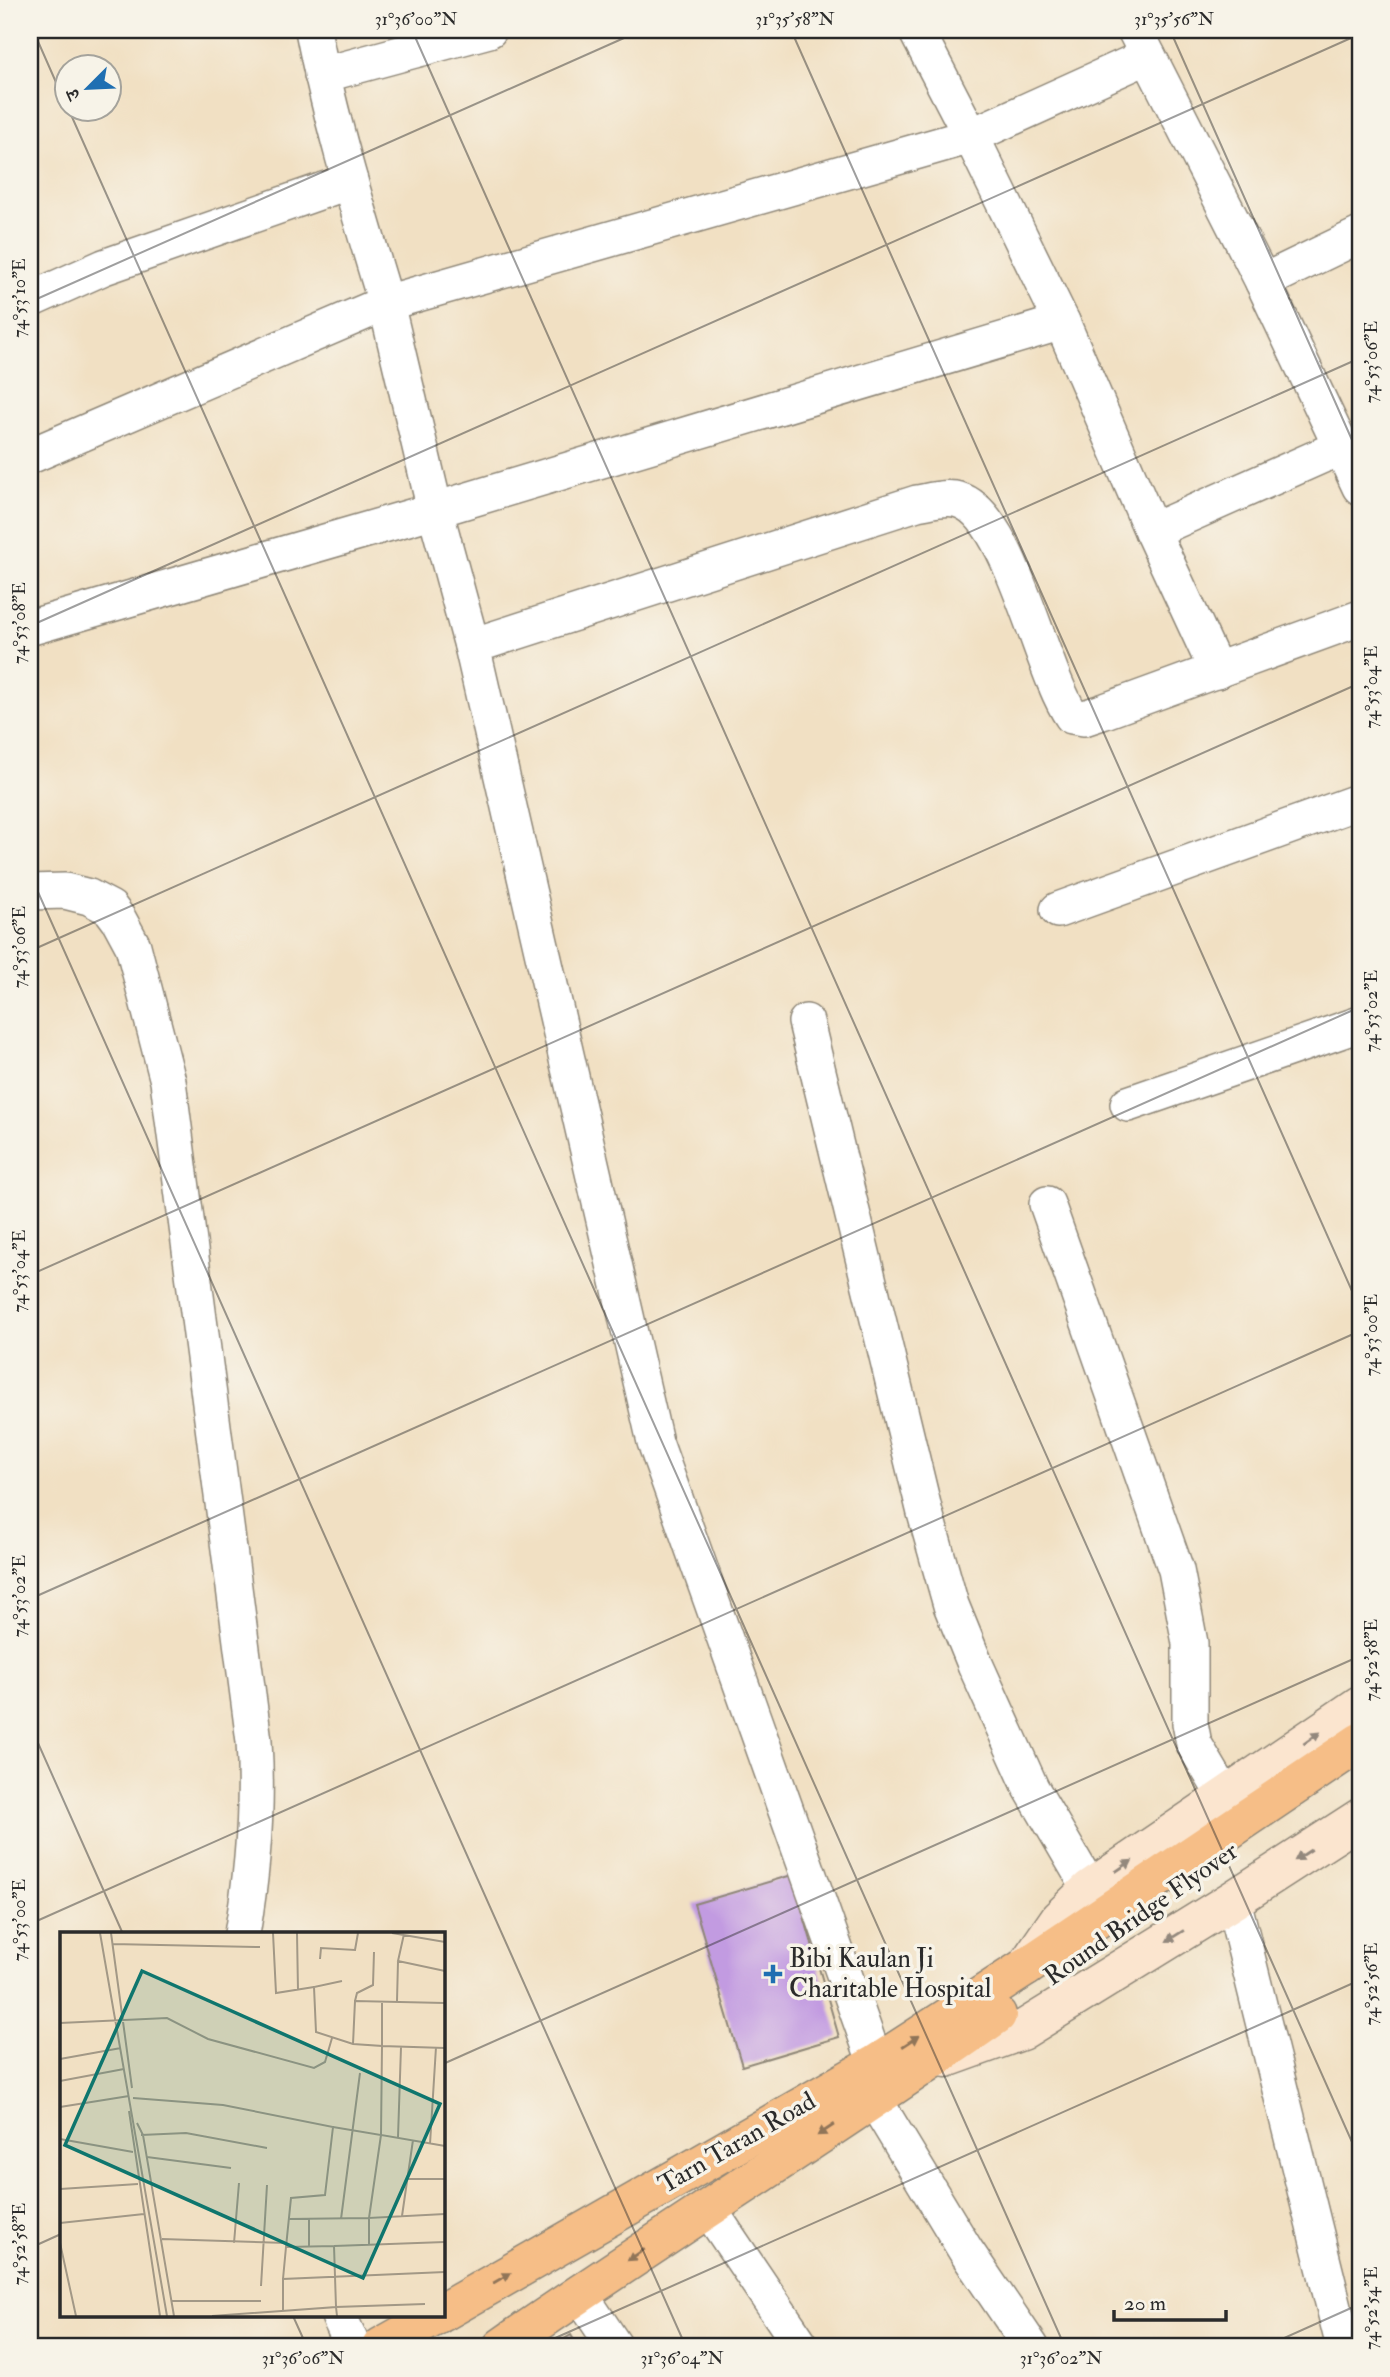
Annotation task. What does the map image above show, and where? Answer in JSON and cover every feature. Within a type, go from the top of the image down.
[{"type":"main road","name":"Round Bridge Flyover","points":[[1026,1967],[1097,1901],[1360,1742]]},
{"type":"main road","name":"Round Bridge Flyover","points":[[924,2066],[1223,1857],[1360,1766]]},
{"type":"main road","name":"Tarn Taran Road","points":[[502,2347],[708,2208],[1026,1967]]},
{"type":"main road","name":"Tarn Taran Road","points":[[444,2311],[875,2081],[924,2066]]},
{"type":"main road","points":[[381,2347],[432,2318]]},
{"type":"street","points":[[313,30],[322,75],[386,303],[435,510],[472,646],[655,1442],[875,2081],[967,2251],[1031,2347]]},
{"type":"street","points":[[322,75],[489,30]]},
{"type":"street","points":[[916,30],[1062,321],[1152,531],[1217,671]]},
{"type":"street","points":[[30,456],[386,303],[971,136],[1142,43],[1264,282],[1360,487]]},
{"type":"street","points":[[30,300],[104,268],[350,181]]},
{"type":"street","points":[[1264,282],[1360,235]]},
{"type":"street","points":[[32,628],[1062,321]]},
{"type":"street","points":[[1152,531],[1341,447]]},
{"type":"street","points":[[472,646],[916,503],[948,498],[960,500],[976,509],[989,526],[1011,565],[1059,694],[1072,716],[1084,718],[1360,618]]},
{"type":"street","points":[[1058,911],[1360,801]]},
{"type":"street","points":[[30,892],[65,891],[89,897],[110,908],[120,920],[133,946],[168,1081],[254,1741],[257,1783],[252,1878],[242,1932]]},
{"type":"street","points":[[806,1023],[922,1500],[951,1605],[1031,1788],[1097,1901],[1226,1798],[1360,1705]]},
{"type":"street","points":[[1128,1104],[1360,1024]]},
{"type":"street","points":[[1047,1204],[1175,1570],[1190,1643],[1190,1723],[1194,1744],[1226,1798]]},
{"type":"street","points":[[924,2066],[1021,2031],[1360,1818]]},
{"type":"street","points":[[1233,1900],[1344,2347]]},
{"type":"street","points":[[708,2208],[802,2347]]},
{"type":"street","points":[[579,2293],[615,2347]]},
{"type":"street","points":[[340,2318],[353,2347]]},
{"type":"building","points":[[792,1875],[839,2037],[742,2066],[694,1904]]},
{"type":"building","points":[[571,2335],[578,2347],[552,2347]]},
{"type":"place","name":"Bibi Kaulan Ji Charitable Hospital","points":[[773,1974]]}]
